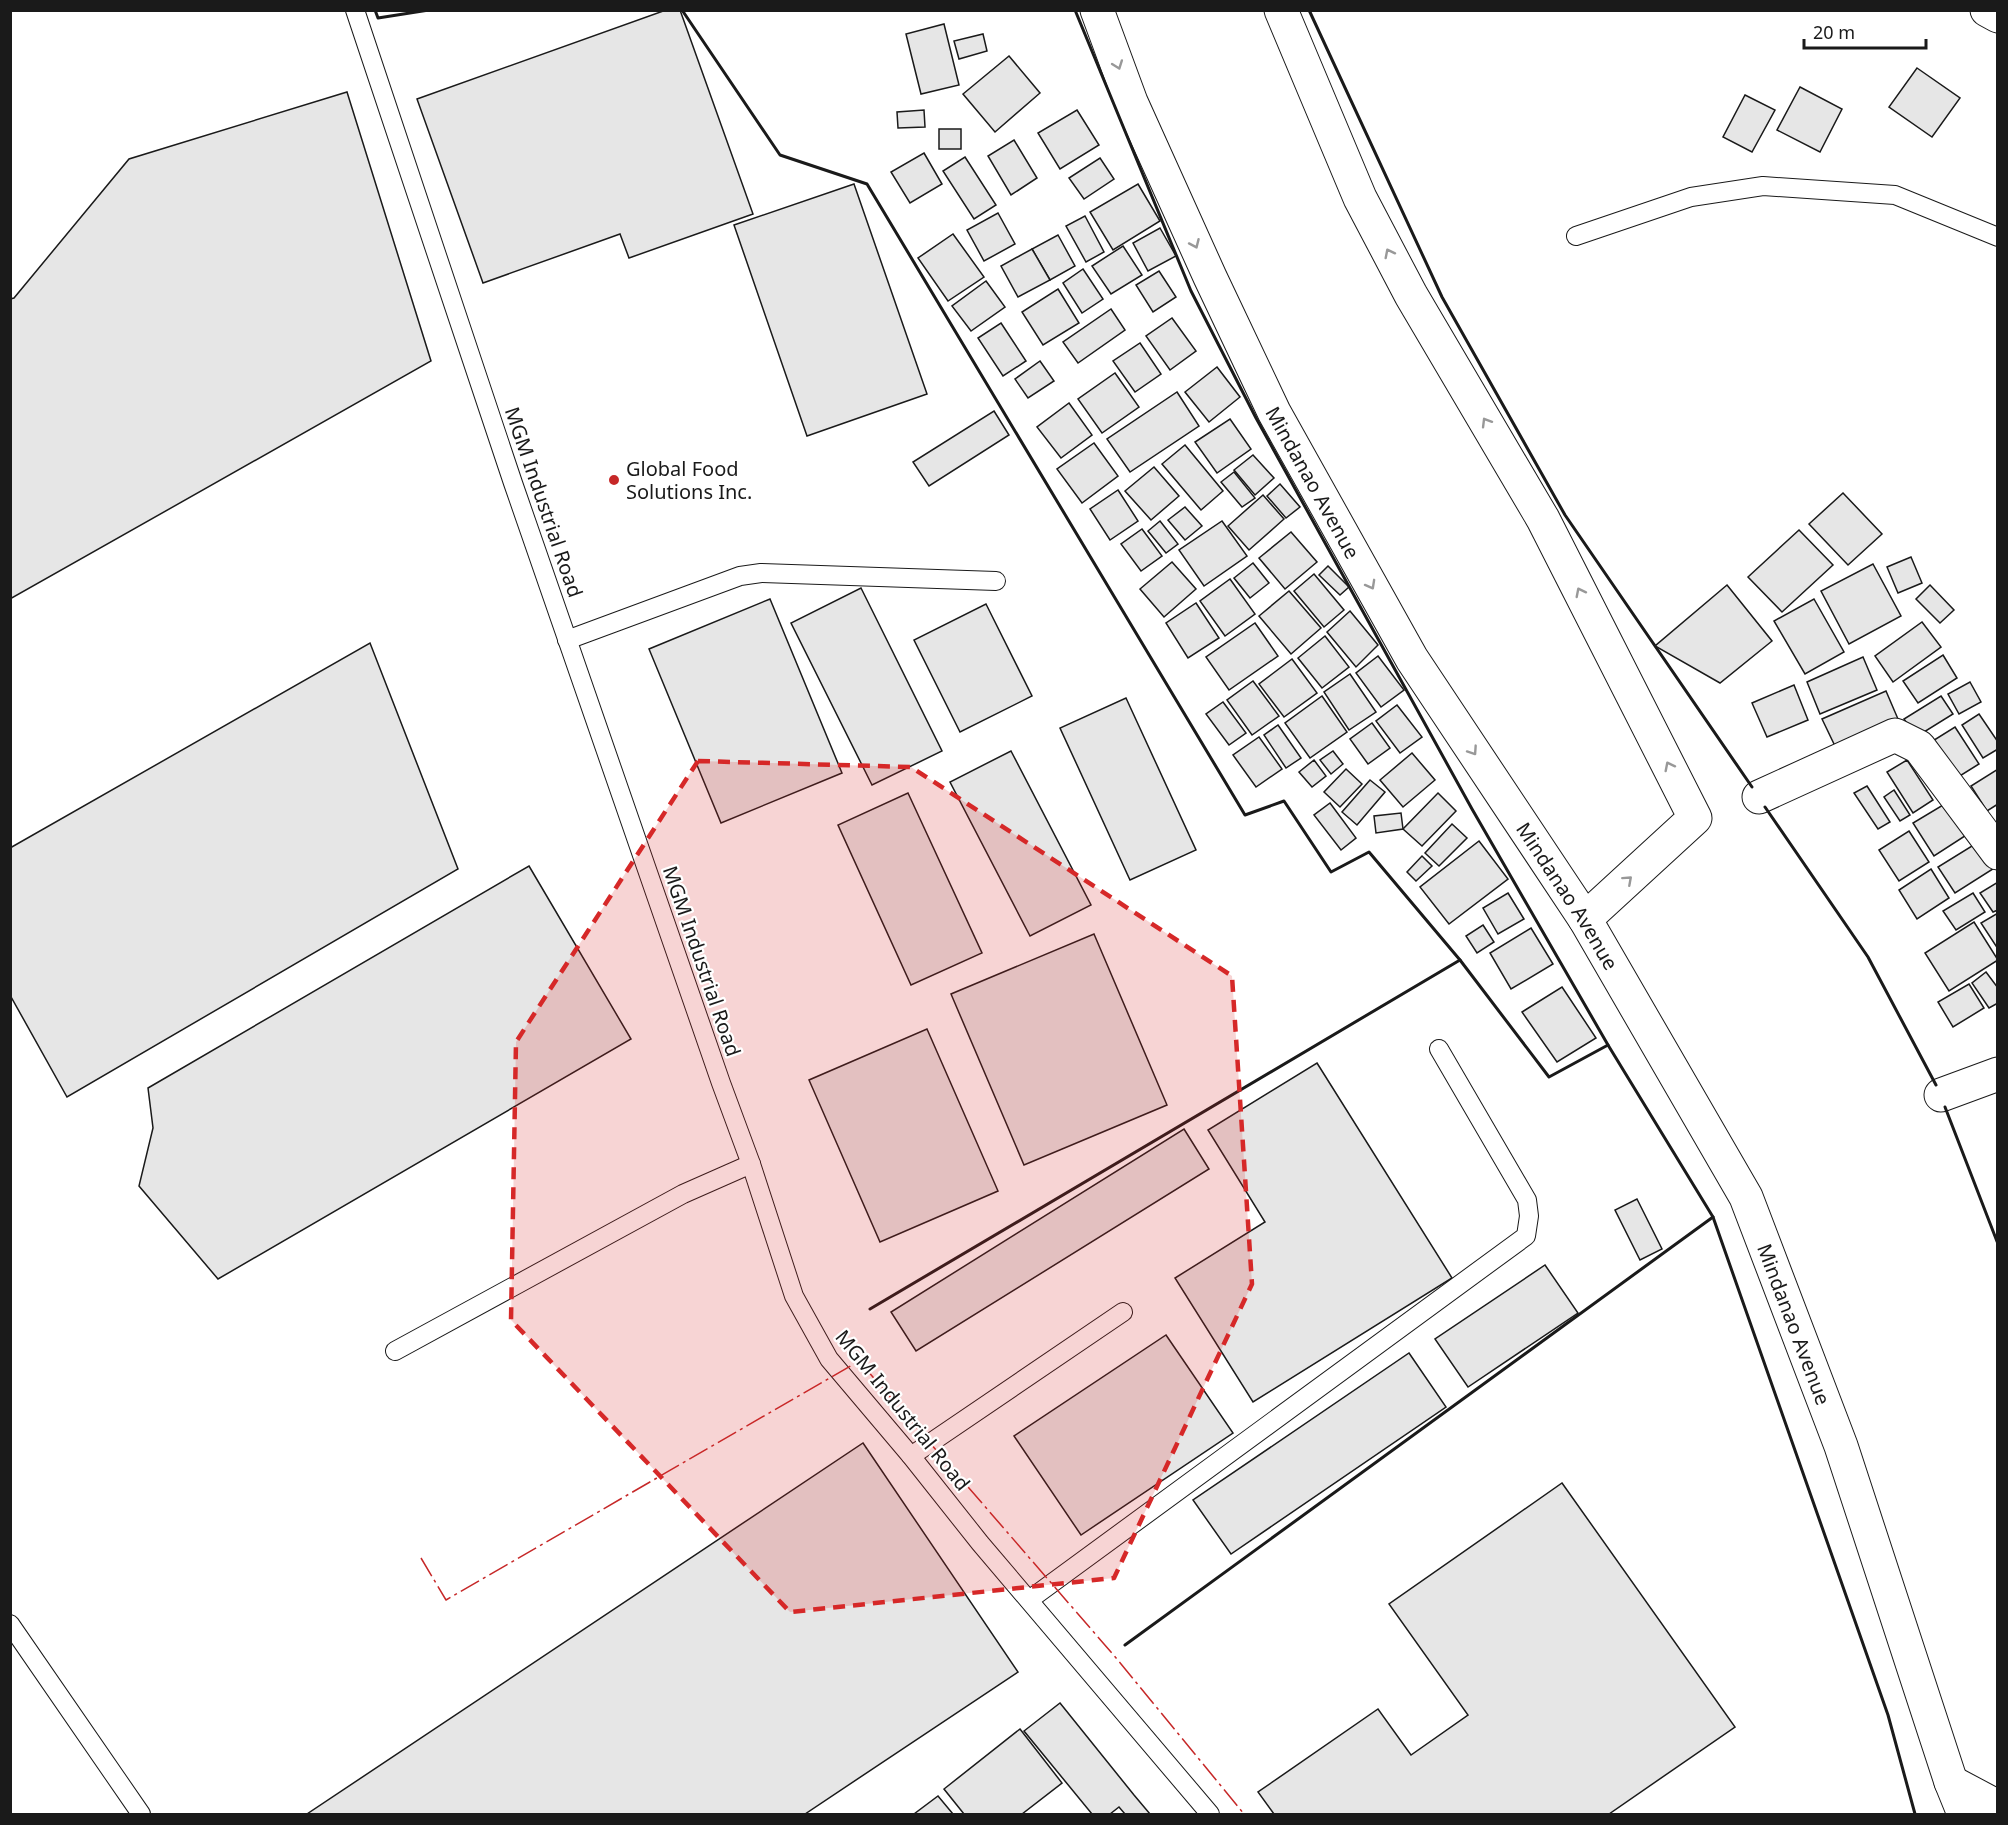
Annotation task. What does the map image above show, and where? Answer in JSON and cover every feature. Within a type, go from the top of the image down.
[{"type":"main road","name":"Mindanao Avenue","points":[[1097,10],[1131,102],[1274,412],[1412,659],[1585,919],[1746,1197],[1841,1446],[1951,1782],[1964,1815]]},
{"type":"main road","points":[[1281,10],[1360,198],[1411,295],[1544,519],[1695,818],[1585,919]]},
{"type":"main road","points":[[1987,10],[1998,16]]},
{"type":"main road","points":[[1759,797],[1895,735],[1919,747],[1998,853]]},
{"type":"main road","points":[[1941,1095],[1998,1074]]},
{"type":"main road","points":[[1951,1782],[1998,1807]]},
{"type":"lane","name":"MGM Industrial Road","points":[[355,10],[567,640],[751,1164],[794,1296],[829,1359],[1210,1815]]},
{"type":"lane","points":[[1576,236],[1691,196],[1763,186],[1895,195],[1998,237]]},
{"type":"lane","points":[[567,640],[740,576],[761,573],[996,581]]},
{"type":"lane","points":[[1029,1600],[1526,1236],[1529,1216],[1527,1200],[1439,1049]]},
{"type":"lane","points":[[394,1351],[683,1194],[751,1164]]},
{"type":"lane","points":[[911,1456],[1123,1312]]},
{"type":"lane","points":[[10,1624],[141,1815]]},
{"type":"highlighted area","points":[[698,761],[911,767],[1232,976],[1252,1284],[1114,1578],[790,1612],[511,1320],[516,1042]]},
{"type":"building","points":[[666,10],[680,10],[753,214],[629,258],[620,234],[483,283],[417,99]]},
{"type":"building","points":[[944,24],[959,85],[921,94],[906,34]]},
{"type":"building","points":[[983,34],[987,51],[959,59],[954,41]]},
{"type":"building","points":[[1009,56],[1040,93],[995,132],[963,94]]},
{"type":"building","points":[[1917,68],[1960,98],[1932,137],[1889,107]]},
{"type":"building","points":[[1800,87],[1842,109],[1820,152],[1777,130]]},
{"type":"building","points":[[347,92],[431,361],[10,599],[10,299],[14,298],[129,159]]},
{"type":"building","points":[[1745,95],[1775,110],[1752,152],[1723,137]]},
{"type":"building","points":[[924,110],[925,127],[898,128],[897,112]]},
{"type":"building","points":[[1077,110],[1099,145],[1060,169],[1038,133]]},
{"type":"building","points":[[939,129],[961,129],[961,149],[939,149]]},
{"type":"building","points":[[1014,140],[1037,178],[1011,195],[988,156]]},
{"type":"building","points":[[924,153],[942,184],[910,203],[891,172]]},
{"type":"building","points":[[965,157],[996,205],[974,219],[943,171]]},
{"type":"building","points":[[1100,158],[1114,179],[1084,199],[1069,178]]},
{"type":"building","points":[[854,184],[927,394],[807,436],[734,225]]},
{"type":"building","points":[[1138,184],[1160,221],[1113,250],[1090,212]]},
{"type":"building","points":[[998,213],[1015,244],[984,261],[967,230]]},
{"type":"building","points":[[1085,216],[1104,252],[1086,262],[1066,226]]},
{"type":"building","points":[[1160,228],[1176,256],[1148,271],[1133,243]]},
{"type":"building","points":[[953,234],[984,277],[948,301],[918,258]]},
{"type":"building","points":[[1058,235],[1075,266],[1050,280],[1032,249]]},
{"type":"building","points":[[1123,246],[1142,275],[1111,294],[1092,266]]},
{"type":"building","points":[[1032,249],[1050,280],[1018,297],[1001,266]]},
{"type":"building","points":[[1083,269],[1103,299],[1082,313],[1063,283]]},
{"type":"building","points":[[1159,271],[1176,297],[1153,312],[1136,285]]},
{"type":"building","points":[[986,281],[1005,307],[971,331],[952,306]]},
{"type":"building","points":[[1058,289],[1079,323],[1043,345],[1022,312]]},
{"type":"building","points":[[1111,309],[1125,330],[1078,363],[1063,342]]},
{"type":"building","points":[[1172,318],[1196,351],[1170,370],[1146,336]]},
{"type":"building","points":[[1001,323],[1026,361],[1003,376],[978,338]]},
{"type":"building","points":[[1140,343],[1161,374],[1135,392],[1113,361]]},
{"type":"building","points":[[1040,361],[1054,381],[1028,398],[1015,379]]},
{"type":"building","points":[[1217,367],[1240,397],[1209,422],[1185,392]]},
{"type":"building","points":[[1115,373],[1139,407],[1102,433],[1078,399]]},
{"type":"building","points":[[1177,392],[1199,426],[1130,472],[1107,439]]},
{"type":"building","points":[[1069,403],[1092,435],[1061,458],[1037,427]]},
{"type":"building","points":[[994,411],[1009,435],[929,486],[913,462]]},
{"type":"building","points":[[1230,419],[1251,449],[1217,473],[1195,442]]},
{"type":"building","points":[[1094,443],[1118,476],[1082,503],[1057,469]]},
{"type":"building","points":[[1185,445],[1223,491],[1201,510],[1162,464]]},
{"type":"building","points":[[1253,455],[1274,478],[1255,495],[1234,470]]},
{"type":"building","points":[[1154,467],[1179,496],[1151,520],[1125,491]]},
{"type":"building","points":[[1234,472],[1255,498],[1242,507],[1221,482]]},
{"type":"building","points":[[1280,484],[1300,507],[1286,518],[1267,496]]},
{"type":"building","points":[[1118,490],[1138,521],[1110,540],[1090,509]]},
{"type":"building","points":[[1843,493],[1882,534],[1848,565],[1809,524]]},
{"type":"building","points":[[1263,495],[1284,519],[1249,550],[1228,526]]},
{"type":"building","points":[[1185,507],[1202,526],[1185,540],[1168,520]]},
{"type":"building","points":[[1160,521],[1178,544],[1166,553],[1148,531]]},
{"type":"building","points":[[1222,521],[1247,556],[1204,586],[1179,550]]},
{"type":"building","points":[[1142,529],[1162,556],[1141,571],[1121,544]]},
{"type":"building","points":[[1799,530],[1833,565],[1782,612],[1748,577]]},
{"type":"building","points":[[1291,532],[1317,562],[1285,589],[1259,558]]},
{"type":"building","points":[[1911,557],[1922,583],[1898,593],[1887,567]]},
{"type":"building","points":[[1172,562],[1196,589],[1164,617],[1140,589]]},
{"type":"building","points":[[1253,563],[1269,583],[1250,598],[1234,578]]},
{"type":"building","points":[[1873,564],[1901,616],[1849,644],[1821,591]]},
{"type":"building","points":[[1328,566],[1349,587],[1340,595],[1319,575]]},
{"type":"building","points":[[1314,574],[1344,610],[1324,627],[1294,591]]},
{"type":"building","points":[[1230,579],[1255,614],[1225,636],[1200,601]]},
{"type":"building","points":[[1727,585],[1772,641],[1720,683],[1655,646]]},
{"type":"building","points":[[1930,585],[1954,610],[1940,623],[1916,599]]},
{"type":"building","points":[[861,588],[942,751],[872,785],[791,623]]},
{"type":"building","points":[[1289,591],[1321,628],[1291,654],[1259,616]]},
{"type":"building","points":[[770,599],[842,773],[721,823],[649,649]]},
{"type":"building","points":[[1814,599],[1844,652],[1805,674],[1774,621]]},
{"type":"building","points":[[1196,603],[1219,638],[1188,658],[1166,623]]},
{"type":"building","points":[[986,604],[1032,696],[960,732],[914,640]]},
{"type":"building","points":[[1350,611],[1378,645],[1356,667],[1327,632]]},
{"type":"building","points":[[1922,622],[1941,647],[1893,682],[1875,656]]},
{"type":"building","points":[[1255,623],[1278,656],[1229,690],[1206,657]]},
{"type":"building","points":[[1325,636],[1349,667],[1322,688],[1298,658]]},
{"type":"building","points":[[370,643],[458,869],[67,1097],[10,995],[10,848]]},
{"type":"building","points":[[1943,655],[1957,678],[1918,703],[1903,681]]},
{"type":"building","points":[[1378,656],[1404,690],[1381,707],[1356,673]]},
{"type":"building","points":[[1863,657],[1877,690],[1820,714],[1807,682]]},
{"type":"building","points":[[1292,659],[1317,693],[1284,717],[1259,684]]},
{"type":"building","points":[[1350,674],[1376,712],[1349,730],[1324,692]]},
{"type":"building","points":[[1253,681],[1279,716],[1252,735],[1227,700]]},
{"type":"building","points":[[1970,682],[1981,702],[1959,714],[1948,694]]},
{"type":"building","points":[[1794,685],[1808,720],[1767,737],[1752,703]]},
{"type":"building","points":[[1886,691],[1898,719],[1835,746],[1822,719]]},
{"type":"building","points":[[1322,696],[1347,732],[1310,758],[1285,723]]},
{"type":"building","points":[[1941,696],[1953,714],[1916,737],[1904,719]]},
{"type":"building","points":[[1126,698],[1196,850],[1130,880],[1060,728]]},
{"type":"building","points":[[1223,702],[1246,733],[1229,745],[1206,714]]},
{"type":"building","points":[[1397,705],[1422,737],[1400,753],[1376,721]]},
{"type":"building","points":[[1979,714],[1998,742],[1998,749],[1983,758],[1962,725]]},
{"type":"building","points":[[1372,723],[1390,748],[1368,764],[1350,739]]},
{"type":"building","points":[[1278,725],[1301,758],[1286,768],[1264,735]]},
{"type":"building","points":[[1955,727],[1979,764],[1955,779],[1931,742]]},
{"type":"building","points":[[1259,737],[1282,769],[1256,787],[1233,755]]},
{"type":"building","points":[[1011,751],[1091,905],[1030,936],[950,782]]},
{"type":"building","points":[[1333,751],[1343,764],[1331,774],[1320,760]]},
{"type":"building","points":[[1412,753],[1435,780],[1403,807],[1380,780]]},
{"type":"building","points":[[1314,760],[1326,776],[1312,787],[1299,772]]},
{"type":"building","points":[[1907,760],[1933,800],[1913,813],[1887,772]]},
{"type":"building","points":[[1346,769],[1362,784],[1340,807],[1324,792]]},
{"type":"building","points":[[1998,769],[1998,804],[1987,811],[1971,786]]},
{"type":"building","points":[[1370,780],[1385,792],[1357,825],[1342,812]]},
{"type":"building","points":[[1867,786],[1890,822],[1878,829],[1854,793]]},
{"type":"building","points":[[1894,790],[1910,815],[1900,821],[1884,797]]},
{"type":"building","points":[[908,793],[982,953],[911,985],[838,825]]},
{"type":"building","points":[[1438,793],[1456,811],[1422,846],[1403,829]]},
{"type":"building","points":[[1948,802],[1968,834],[1934,856],[1913,823]]},
{"type":"building","points":[[1330,803],[1356,838],[1341,850],[1314,815]]},
{"type":"building","points":[[1401,813],[1403,829],[1376,833],[1374,816]]},
{"type":"building","points":[[1452,824],[1467,838],[1439,866],[1425,853]]},
{"type":"building","points":[[1909,831],[1929,862],[1899,881],[1879,850]]},
{"type":"building","points":[[1479,841],[1508,879],[1449,924],[1420,887]]},
{"type":"building","points":[[1980,841],[1996,867],[1955,893],[1938,867]]},
{"type":"building","points":[[1422,856],[1432,866],[1416,881],[1407,872]]},
{"type":"building","points":[[529,866],[631,1039],[218,1279],[139,1186],[153,1128],[148,1088]]},
{"type":"building","points":[[1931,869],[1949,898],[1917,919],[1899,890]]},
{"type":"building","points":[[1998,882],[1998,910],[1993,912],[1980,893]]},
{"type":"building","points":[[1508,893],[1524,919],[1498,934],[1483,908]]},
{"type":"building","points":[[1973,893],[1985,912],[1956,930],[1943,911]]},
{"type":"building","points":[[1998,913],[1998,949],[1981,923]]},
{"type":"building","points":[[1974,922],[1998,960],[1949,991],[1925,953]]},
{"type":"building","points":[[1483,925],[1494,942],[1477,953],[1466,936]]},
{"type":"building","points":[[1531,928],[1553,964],[1511,989],[1490,953]]},
{"type":"building","points":[[1094,934],[1167,1105],[1024,1165],[951,994]]},
{"type":"building","points":[[1986,972],[1998,988],[1998,1003],[1989,1008],[1972,983]]},
{"type":"building","points":[[1969,984],[1984,1008],[1953,1027],[1938,1002]]},
{"type":"building","points":[[1562,987],[1596,1038],[1557,1062],[1522,1012]]},
{"type":"building","points":[[927,1029],[998,1191],[880,1242],[809,1080]]},
{"type":"building","points":[[1317,1063],[1452,1278],[1253,1402],[1175,1278],[1265,1222],[1208,1130]]},
{"type":"building","points":[[1184,1129],[1209,1169],[916,1351],[891,1312]]},
{"type":"building","points":[[1637,1199],[1662,1249],[1640,1260],[1615,1210]]},
{"type":"building","points":[[1545,1265],[1578,1313],[1468,1387],[1435,1339]]},
{"type":"building","points":[[1166,1335],[1233,1433],[1081,1535],[1014,1436]]},
{"type":"building","points":[[1409,1353],[1446,1407],[1231,1554],[1193,1500]]},
{"type":"building","points":[[863,1443],[1018,1672],[805,1814],[307,1814]]},
{"type":"building","points":[[1562,1483],[1735,1727],[1609,1814],[1274,1814],[1258,1792],[1378,1709],[1411,1755],[1468,1715],[1389,1604]]},
{"type":"building","points":[[1060,1703],[1150,1814],[1125,1814],[1119,1807],[1110,1814],[1092,1814],[1024,1731]]},
{"type":"building","points":[[1020,1729],[1062,1783],[1022,1814],[964,1814],[944,1789]]},
{"type":"building","points":[[938,1796],[953,1814],[914,1814]]},
{"type":"wall","points":[[375,10],[378,18],[429,10]]},
{"type":"wall","points":[[682,10],[780,155],[867,184],[1245,815],[1284,801],[1331,872],[1369,852],[1460,960],[1549,1077],[1608,1045]]},
{"type":"wall","points":[[1075,10],[1191,291],[1256,418],[1472,809],[1608,1045],[1713,1217],[1888,1715],[1915,1814]]},
{"type":"wall","points":[[1309,10],[1442,297],[1565,515],[1752,787]]},
{"type":"wall","points":[[1765,807],[1868,957],[1936,1085]]},
{"type":"wall","points":[[870,1309],[1460,960]]},
{"type":"wall","points":[[1945,1107],[1998,1244]]},
{"type":"wall","points":[[1125,1645],[1713,1217]]},
{"type":"power","points":[[421,1558],[446,1600],[859,1361],[1117,1659],[1244,1814]]},
{"type":"place","name":"Global Food Solutions Inc.","points":[[614,480]]}]
